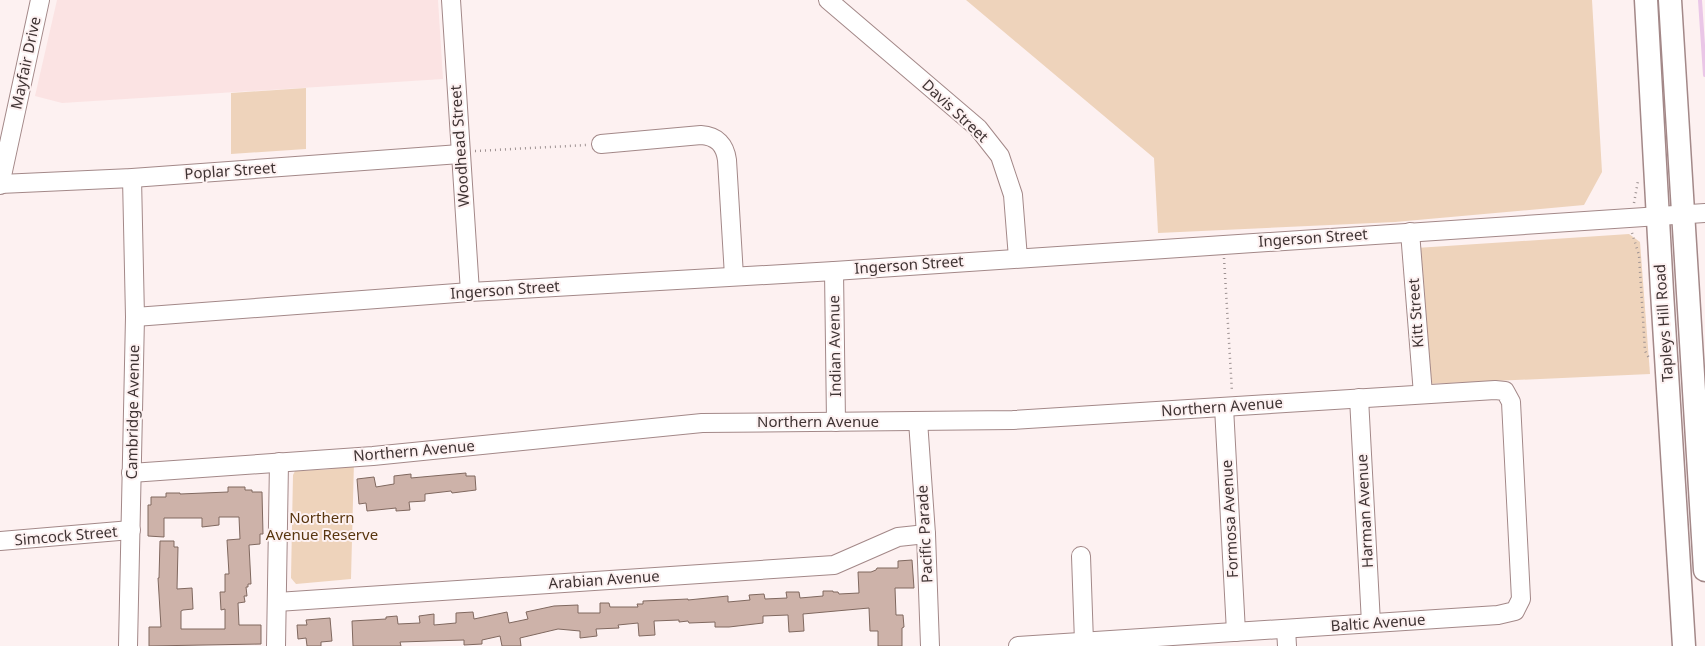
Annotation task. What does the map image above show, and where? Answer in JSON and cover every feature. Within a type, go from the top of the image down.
[{"type":"main road","name":"Tapleys Hill Road","points":[[1646,0],[1657,216],[1684,646]]},
{"type":"main road","name":"Tapleys Hill Road","points":[[1670,0],[1694,213],[1705,570]]},
{"type":"street","name":"Mayfair Drive","points":[[0,185],[40,0]]},
{"type":"street","name":"Woodhead Street","points":[[451,0],[470,292]]},
{"type":"street","name":"Davis Street","points":[[828,0],[978,128],[1000,156],[1013,195],[1018,258]]},
{"type":"street","points":[[601,144],[701,134],[714,137],[723,145],[727,160],[734,276]]},
{"type":"street","name":"Poplar Street","points":[[0,185],[132,178],[460,154]]},
{"type":"street","name":"Cambridge Avenue","points":[[128,646],[135,317],[132,178]]},
{"type":"street","name":"Ingerson Street","points":[[135,317],[470,292],[1694,213]]},
{"type":"street","name":"Kitt Street","points":[[1410,232],[1423,394]]},
{"type":"street","name":"Indian Avenue","points":[[834,270],[836,422]]},
{"type":"street","name":"Northern Avenue","points":[[132,473],[383,455],[702,423],[1013,420],[1423,394],[1505,391]]},
{"type":"street","name":"Baltic Avenue","points":[[1018,646],[1236,632],[1286,637],[1371,623],[1498,615],[1515,611],[1521,599],[1511,402],[1505,391]]},
{"type":"street","name":"Harman Avenue","points":[[1359,398],[1371,623]]},
{"type":"street","name":"Formosa Avenue","points":[[1228,407],[1236,632]]},
{"type":"street","name":"Pacific Parade","points":[[918,421],[926,534],[930,646]]},
{"type":"street","points":[[276,646],[279,462]]},
{"type":"street","name":"Simcock Street","points":[[0,541],[131,530]]},
{"type":"street","name":"Arabian Avenue","points":[[277,602],[834,565],[898,537],[926,534]]},
{"type":"street","points":[[1080,556],[1084,642]]},
{"type":"path","points":[[460,154],[601,144]]},
{"type":"path","points":[[1224,244],[1228,407]]},
{"type":"shaded area","points":[[57,0],[438,0],[443,79],[62,103],[35,96]]},
{"type":"green space","points":[[966,0],[1592,0],[1602,172],[1584,205],[1395,222],[1158,233],[1154,158]]},
{"type":"green space","points":[[306,88],[306,149],[231,154],[231,93]]},
{"type":"green space","points":[[1629,234],[1640,242],[1650,374],[1428,384],[1416,248]]},
{"type":"green space","name":"Northern Avenue Reserve","points":[[354,461],[351,579],[296,584],[291,578],[293,475],[295,471],[333,469],[334,463]]},
{"type":"building","points":[[466,473],[466,476],[475,476],[476,490],[425,494],[425,501],[409,502],[410,510],[396,511],[396,508],[367,511],[366,503],[359,504],[357,479],[374,477],[376,487],[394,484],[394,476],[411,474],[411,478]]},
{"type":"building","points":[[228,487],[245,487],[245,490],[262,492],[263,534],[260,534],[260,544],[249,545],[251,584],[248,584],[248,587],[246,587],[247,596],[244,596],[245,602],[238,603],[239,625],[261,625],[261,644],[149,646],[149,627],[161,627],[158,578],[160,541],[174,541],[174,547],[178,547],[177,589],[192,588],[193,609],[181,611],[181,629],[225,629],[225,609],[221,610],[220,592],[225,592],[225,574],[229,574],[227,540],[240,539],[239,517],[219,517],[219,525],[202,527],[202,518],[164,518],[164,537],[148,536],[148,505],[151,505],[151,497],[166,497],[166,493],[228,492]]},
{"type":"building","points":[[912,560],[914,588],[895,588],[896,615],[903,615],[902,646],[878,646],[878,631],[870,631],[869,608],[803,614],[804,631],[789,632],[788,615],[763,616],[763,623],[729,627],[715,627],[715,622],[654,621],[655,635],[639,636],[638,623],[618,625],[619,628],[596,629],[597,636],[580,638],[580,631],[558,629],[520,638],[521,646],[502,646],[500,636],[482,640],[482,644],[464,645],[464,640],[400,642],[401,646],[353,646],[352,621],[386,619],[386,617],[397,616],[398,624],[420,623],[419,616],[434,614],[434,625],[456,623],[456,613],[473,612],[474,619],[507,612],[509,623],[528,619],[526,612],[554,606],[578,605],[578,613],[600,613],[600,603],[609,603],[610,607],[638,607],[637,604],[643,604],[643,601],[688,600],[728,596],[728,602],[750,600],[749,595],[764,594],[765,599],[787,598],[786,592],[799,592],[800,598],[823,596],[823,591],[833,591],[839,594],[859,593],[858,572],[871,572],[877,568],[898,568],[898,561]]},
{"type":"building","points":[[330,618],[332,641],[321,642],[321,646],[307,646],[306,638],[298,639],[297,625],[307,625],[306,620]]},
{"type":"waterway","points":[[1700,0],[1705,75]]}]
